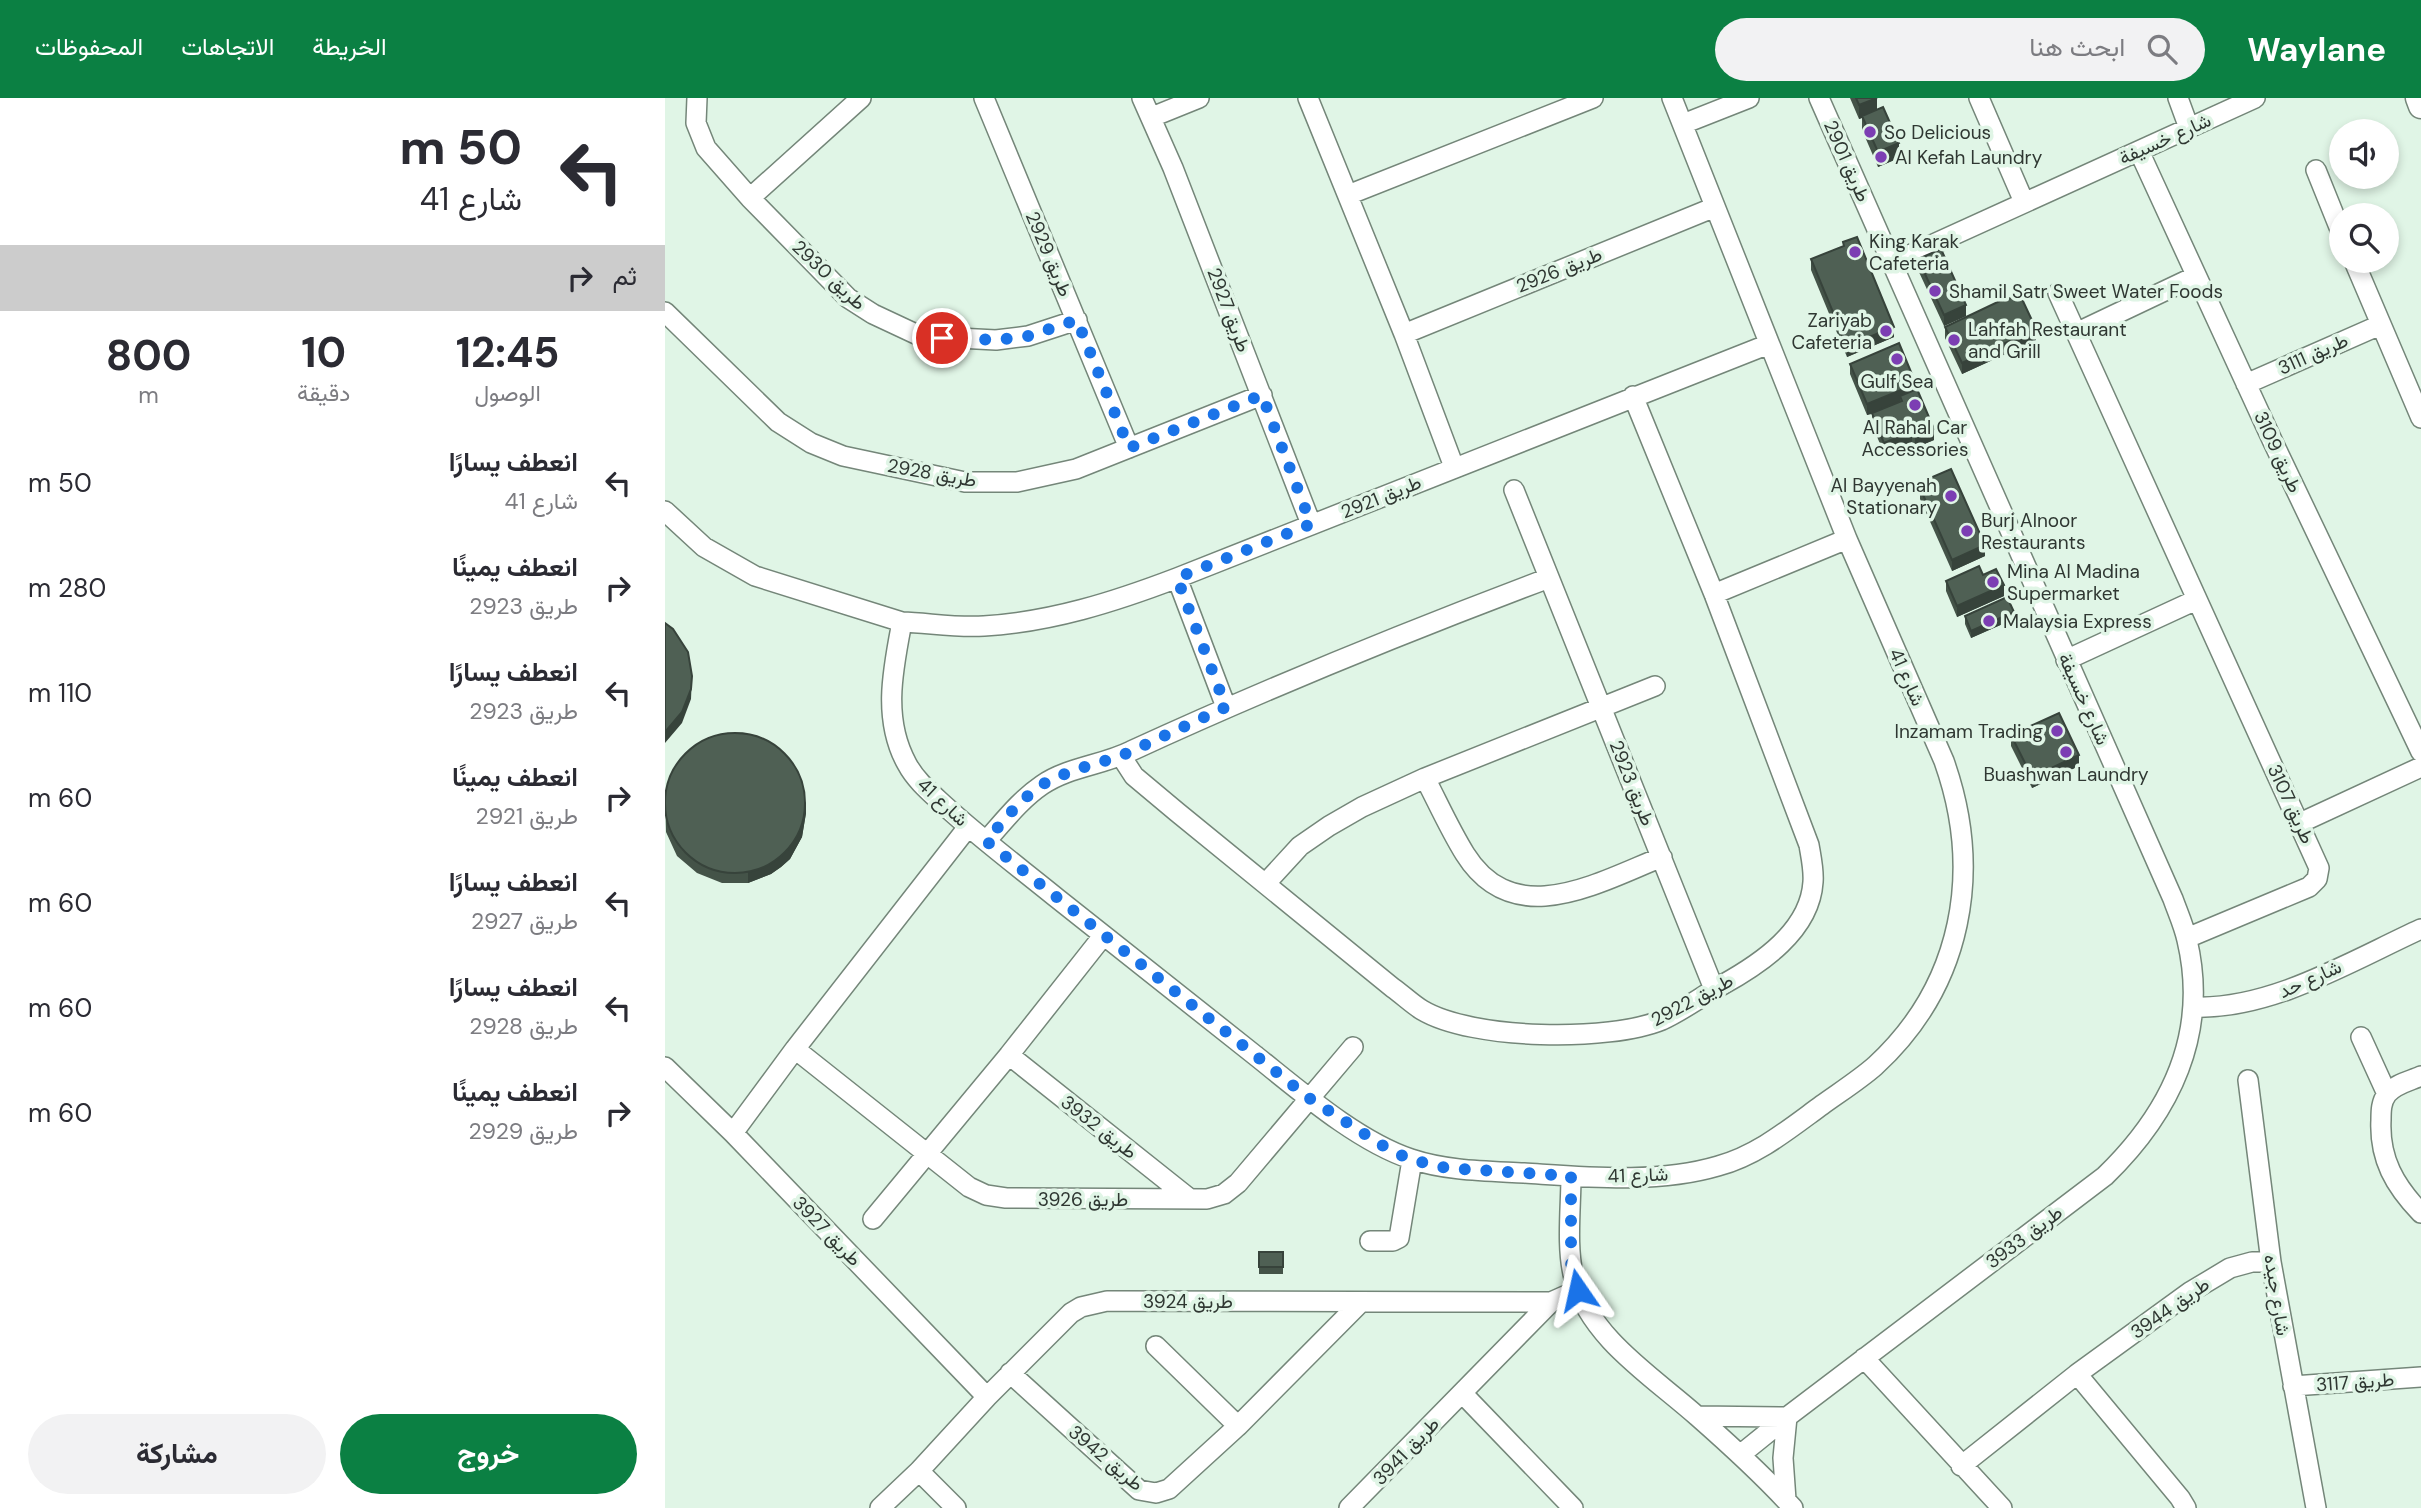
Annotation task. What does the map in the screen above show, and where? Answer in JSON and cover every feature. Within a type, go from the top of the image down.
[{"type":"main road","points":[[2418,98],[2421,106]]},
{"type":"street","name":"طريق 2930","points":[[697,98],[696,123],[706,148],[750,198],[848,298],[873,314],[920,336],[996,340],[1028,336],[1077,320]]},
{"type":"street","points":[[750,198],[861,98]]},
{"type":"street","name":"طريق 2929","points":[[984,98],[1129,448]]},
{"type":"street","name":"طريق 2927","points":[[1142,98],[1152,117],[1311,524]]},
{"type":"street","points":[[1152,117],[1199,98]]},
{"type":"street","points":[[1308,98],[1454,467]]},
{"type":"street","points":[[1348,195],[1593,98]]},
{"type":"street","name":"شارع 41","points":[[902,622],[894,666],[891,709],[898,746],[916,778],[968,827],[1104,936],[1309,1098],[1360,1133],[1412,1160],[1447,1168],[1571,1176],[1643,1176],[1694,1172],[1719,1166],[1765,1147],[1873,1068],[1920,1014],[1951,949],[1960,915],[1964,873],[1961,821],[1944,761],[1847,539],[1672,98]]},
{"type":"street","points":[[1682,124],[1749,98]]},
{"type":"street","name":"طريق 2901","points":[[1819,98],[1892,263]]},
{"type":"street","points":[[1979,98],[2024,202]]},
{"type":"street","points":[[2178,98],[2189,128]]},
{"type":"street","name":"شارع خسيفة","points":[[2194,1007],[2193,975],[2187,938],[2157,861],[1892,263],[2255,98]]},
{"type":"street","name":"طريق 3109","points":[[2139,151],[2246,384],[2421,752]]},
{"type":"street","points":[[2316,170],[2329,203]]},
{"type":"street","name":"طريق 2926","points":[[1403,334],[1715,207]]},
{"type":"street","points":[[2359,273],[2421,418]]},
{"type":"street","points":[[2076,333],[2196,276]]},
{"type":"street","name":"طريق 3107","points":[[2058,293],[2318,863],[2319,874],[2313,884],[2187,938]]},
{"type":"street","name":"طريق 3111","points":[[2246,384],[2380,324]]},
{"type":"street","name":"طريق 2928","points":[[669,325],[778,422],[811,443],[843,456],[948,479],[1000,483],[1055,475],[1262,395]]},
{"type":"street","name":"طريق 2921","points":[[902,622],[980,626],[1028,622],[1101,605],[1177,578],[1769,344]]},
{"type":"street","name":"طريق 2922","points":[[1121,756],[1134,776],[1423,1011],[1452,1022],[1518,1033],[1587,1034],[1629,1030],[1662,1019],[1746,972],[1796,928],[1808,905],[1813,882],[1809,845],[1714,594],[1633,396]]},
{"type":"street","name":"طريق 2923","points":[[1514,490],[1714,989]]},
{"type":"street","points":[[665,511],[704,547],[755,576],[902,622]]},
{"type":"street","points":[[1714,594],[1847,539]]},
{"type":"street","points":[[1177,578],[1226,707]]},
{"type":"street","points":[[986,841],[1020,802],[1045,783],[1071,771],[1121,756],[1226,707],[1549,578]]},
{"type":"street","points":[[2066,660],[2196,600]]},
{"type":"street","points":[[1266,883],[1300,846],[1362,807],[1425,778],[1655,686]]},
{"type":"street","points":[[2300,823],[2421,767]]},
{"type":"street","points":[[1425,778],[1466,855],[1485,877],[1505,891],[1537,897],[1568,894],[1662,857]]},
{"type":"street","points":[[733,1133],[968,827]]},
{"type":"street","name":"شارع حد","points":[[2194,1007],[2225,1007],[2272,996],[2421,929]]},
{"type":"street","points":[[873,1219],[1104,936]]},
{"type":"street","name":"طريق 3933","points":[[1740,1455],[2105,1176],[2133,1149],[2156,1117],[2174,1083],[2187,1046],[2194,1007]]},
{"type":"street","points":[[2361,1037],[2387,1094]]},
{"type":"street","name":"طريق 3926","points":[[795,1049],[925,1155],[969,1187],[996,1198],[1190,1199],[1216,1198],[1232,1189],[1353,1047]]},
{"type":"street","name":"طريق 3932","points":[[1009,1055],[1190,1199]]},
{"type":"street","name":"طريق 3927","points":[[665,1067],[733,1133],[987,1397]]},
{"type":"street","points":[[2421,1076],[2387,1094],[2381,1109],[2380,1135],[2386,1162],[2398,1187],[2421,1213]]},
{"type":"street","name":"شارع جيده","points":[[2248,1080],[2271,1262],[2316,1508]]},
{"type":"street","points":[[1370,1241],[1393,1241],[1399,1238],[1412,1160]]},
{"type":"street","points":[[1571,1176],[1571,1263],[1578,1290],[1600,1326],[1618,1348],[1697,1416],[1790,1504]]},
{"type":"street","name":"طريق 3944","points":[[1961,1466],[2077,1374],[2218,1275],[2241,1264],[2271,1262]]},
{"type":"street","name":"طريق 3924","points":[[880,1508],[919,1471],[1010,1373],[1072,1314],[1093,1303],[1551,1302],[1578,1290]]},
{"type":"street","name":"طريق 3942","points":[[1010,1373],[1139,1490],[1149,1493],[1169,1489],[1238,1426],[1361,1301]]},
{"type":"street","name":"طريق 3941","points":[[1359,1505],[1462,1393],[1551,1302]]},
{"type":"street","points":[[1156,1346],[1238,1426]]},
{"type":"street","points":[[1864,1358],[2001,1508]]},
{"type":"street","points":[[2077,1374],[2186,1508]]},
{"type":"street","name":"طريق 3117","points":[[2293,1386],[2420,1383]]},
{"type":"street","points":[[1462,1393],[1573,1508]]},
{"type":"street","points":[[1697,1416],[1787,1417],[1783,1458],[1790,1504]]},
{"type":"street","points":[[919,1471],[956,1508]]},
{"type":"building","points":[[1856,98],[1877,98],[1859,105]]},
{"type":"building","points":[[1883,107],[1899,143],[1878,152],[1862,116]]},
{"type":"building","points":[[1857,237],[1894,327],[1847,346],[1811,259],[1844,246],[1843,242]]},
{"type":"building","points":[[1941,249],[1966,305],[1944,315],[1918,259]]},
{"type":"building","points":[[2006,298],[2022,299],[2036,329],[1962,363],[1945,327]]},
{"type":"building","points":[[1899,343],[1916,384],[1867,404],[1850,364]]},
{"type":"building","points":[[1917,389],[1934,429],[1915,437],[1912,431],[1884,443],[1872,413],[1902,401],[1900,396]]},
{"type":"building","points":[[1951,469],[1985,545],[1952,560],[1920,488],[1925,486],[1923,481]]},
{"type":"building","points":[[1979,566],[1983,575],[1996,569],[2004,585],[1957,606],[1946,581]]},
{"type":"building","points":[[2007,597],[2014,612],[1971,631],[1965,616]]},
{"type":"building","points":[[665,623],[673,629],[688,652],[692,676],[691,689],[682,712],[665,732]]},
{"type":"building","points":[[2059,713],[2079,755],[2032,777],[2011,735]]},
{"type":"building","points":[[735,733],[762,738],[785,753],[800,776],[805,803],[800,830],[785,853],[762,868],[735,873],[708,868],[685,853],[670,830],[665,803],[670,776],[685,753],[708,738]]},
{"type":"building","points":[[1259,1252],[1283,1252],[1283,1267],[1259,1267]]},
{"type":"place","name":"So Delicious","points":[[1870,132]]},
{"type":"place","name":"Al Kefah Laundry","points":[[1881,157]]},
{"type":"place","name":"King Karak Cafeteria","points":[[1855,252]]},
{"type":"place","name":"Shamil Satr Sweet Water Foods","points":[[1935,291]]},
{"type":"place","name":"Zariyab Cafeteria","points":[[1886,331]]},
{"type":"place","name":"Lahfah Restaurant and Grill","points":[[1954,340]]},
{"type":"place","name":"Gulf Sea","points":[[1897,359]]},
{"type":"place","name":"Al Rahal Car Accessories","points":[[1915,405]]},
{"type":"place","name":"Al Bayyenah Stationary","points":[[1951,496]]},
{"type":"place","name":"Burj Alnoor Restaurants","points":[[1967,531]]},
{"type":"place","name":"Mina Al Madina Supermarket","points":[[1993,582]]},
{"type":"place","name":"Malaysia Express","points":[[1989,621]]},
{"type":"place","name":"Inzamam Trading","points":[[2057,731]]},
{"type":"place","name":"Buashwan Laundry","points":[[2066,752]]},
{"type":"route","points":[[942,338],[996,340],[1028,336],[1077,320],[1129,448],[1262,395],[1311,524],[1177,578],[1226,707],[1121,756],[1071,771],[1045,783],[1020,802],[986,841],[1309,1098],[1360,1133],[1412,1160],[1447,1168],[1571,1176],[1571,1263],[1578,1290]]}]
